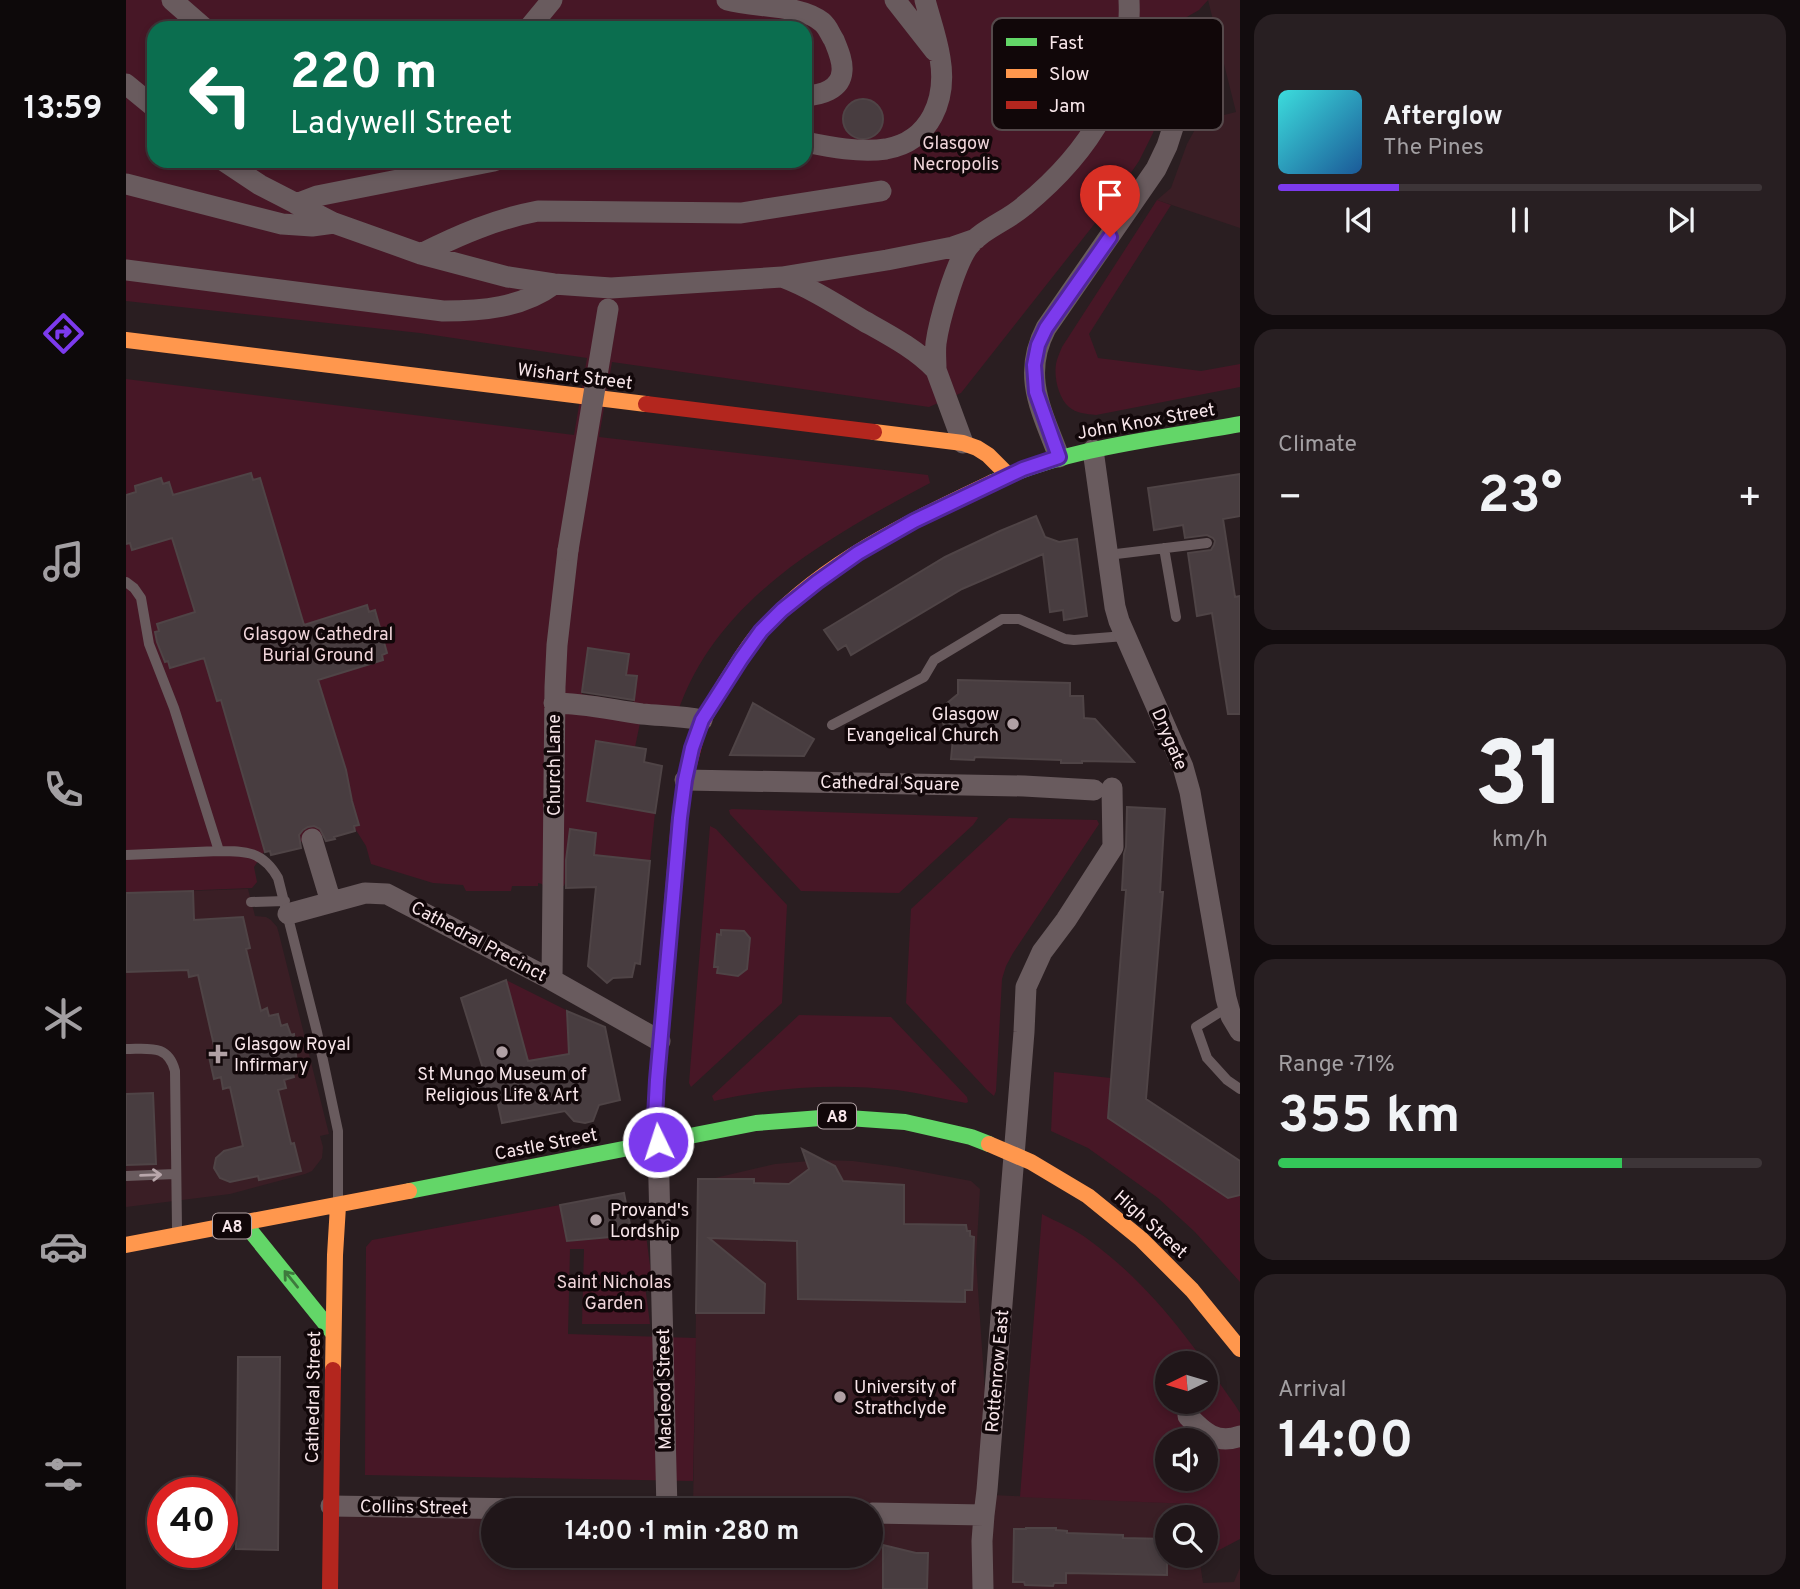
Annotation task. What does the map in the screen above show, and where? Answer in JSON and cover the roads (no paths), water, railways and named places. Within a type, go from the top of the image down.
[{"type":"street","points":[[172,0],[196,21]]},
{"type":"street","points":[[535,21],[552,0]]},
{"type":"street","points":[[727,0],[800,12],[817,19],[828,29],[838,50],[842,72],[837,85],[812,95]]},
{"type":"street","points":[[895,0],[940,58]]},
{"type":"street","points":[[812,143],[832,147],[885,149],[915,137],[927,126],[934,116],[941,89],[940,58],[925,0]]},
{"type":"street","points":[[1129,0],[1130,18]]},
{"type":"street","points":[[126,84],[147,101]]},
{"type":"street","points":[[234,168],[260,185],[334,223],[421,254],[508,277],[554,284],[609,299],[782,277],[953,247],[976,239],[1023,208],[1070,162],[1095,130]]},
{"type":"street","points":[[1059,457],[1036,392],[1034,365],[1038,345],[1046,328],[1156,169],[1172,130]]},
{"type":"street","points":[[296,204],[317,197],[460,168]]},
{"type":"street","points":[[126,184],[282,224],[305,226],[334,223]]},
{"type":"street","points":[[421,254],[476,228],[538,211],[741,213],[881,191]]},
{"type":"street","points":[[936,370],[937,334],[955,272],[966,250],[976,239]]},
{"type":"street","points":[[126,270],[443,311],[469,311],[516,303],[536,296],[554,284]]},
{"type":"street","points":[[782,277],[818,294],[911,348],[928,361],[936,370],[963,443]]},
{"type":"street","name":"Church Lane","points":[[552,980],[554,703],[557,645],[568,550],[609,299]]},
{"type":"street","name":"Wishart Street","points":[[126,340],[963,443],[989,454],[1008,475]]},
{"type":"street","name":"John Knox Street","points":[[658,1142],[655,1117],[660,1041],[685,780],[702,720],[761,631],[782,610],[858,553],[914,521],[1008,475],[1059,457],[1240,424]]},
{"type":"street","name":"Drygate","points":[[1093,450],[1115,607],[1125,636],[1183,767],[1190,792],[1228,1007],[1240,1031]]},
{"type":"street","points":[[554,703],[645,714],[677,715],[702,720]]},
{"type":"street","name":"Cathedral Square","points":[[685,780],[1103,789],[1113,847],[1042,952],[1026,987],[1014,1152]]},
{"type":"street","points":[[312,839],[331,902]]},
{"type":"street","name":"Cathedral Precinct","points":[[286,907],[331,902],[365,892],[387,894],[552,980],[660,1041]]},
{"type":"street","name":"Castle Street","points":[[126,1245],[756,1123],[810,1117],[845,1116],[925,1125],[960,1133],[1014,1152]]},
{"type":"street","name":"Macleod Street","points":[[658,1142],[667,1498]]},
{"type":"street","name":"High Street","points":[[1014,1152],[1077,1187],[1142,1237],[1201,1299],[1240,1349]]},
{"type":"street","name":"Rottenrow East","points":[[983,1589],[984,1515],[1014,1152]]},
{"type":"street","name":"Cathedral Street","points":[[330,1589],[333,1333],[338,1206]]},
{"type":"street","points":[[245,1224],[333,1333]]},
{"type":"street","points":[[1188,1416],[1204,1433],[1220,1439],[1240,1436]]},
{"type":"street","name":"Collins Street","points":[[331,1506],[481,1508]]},
{"type":"street","points":[[883,1513],[984,1515]]},
{"type":"lane","points":[[1108,555],[1207,543]]},
{"type":"lane","points":[[1164,548],[1175,617]]},
{"type":"lane","points":[[126,582],[134,587],[141,597],[149,644],[174,708],[219,851]]},
{"type":"lane","points":[[832,725],[924,677],[934,660],[1002,619],[1019,619],[1065,639],[1085,641],[1125,636]]},
{"type":"lane","points":[[126,855],[242,851],[255,854],[272,867],[278,877],[286,907],[338,1131],[338,1206]]},
{"type":"lane","points":[[251,902],[286,907]]},
{"type":"lane","points":[[1228,1007],[1196,1027],[1207,1058],[1227,1080],[1240,1089]]},
{"type":"lane","points":[[126,1049],[160,1051],[168,1055],[173,1062],[177,1236]]},
{"type":"lane","points":[[126,1176],[175,1174]]},
{"type":"place","name":"Glasgow Evangelical Church","points":[[1013,724]]},
{"type":"place","name":"St Mungo Museum of Religious Life & Art","points":[[502,1052]]},
{"type":"place","name":"Glasgow Royal Infirmary","points":[[218,1054]]},
{"type":"place","name":"Provand's Lordship","points":[[596,1220]]},
{"type":"place","name":"University of Strathclyde","points":[[840,1397]]},
{"type":"park label","name":"Glasgow Necropolis","points":[[956,153]]},
{"type":"park label","name":"Glasgow Cathedral Burial Ground","points":[[318,644]]},
{"type":"park label","name":"Saint Nicholas Garden","points":[[614,1292]]}]
